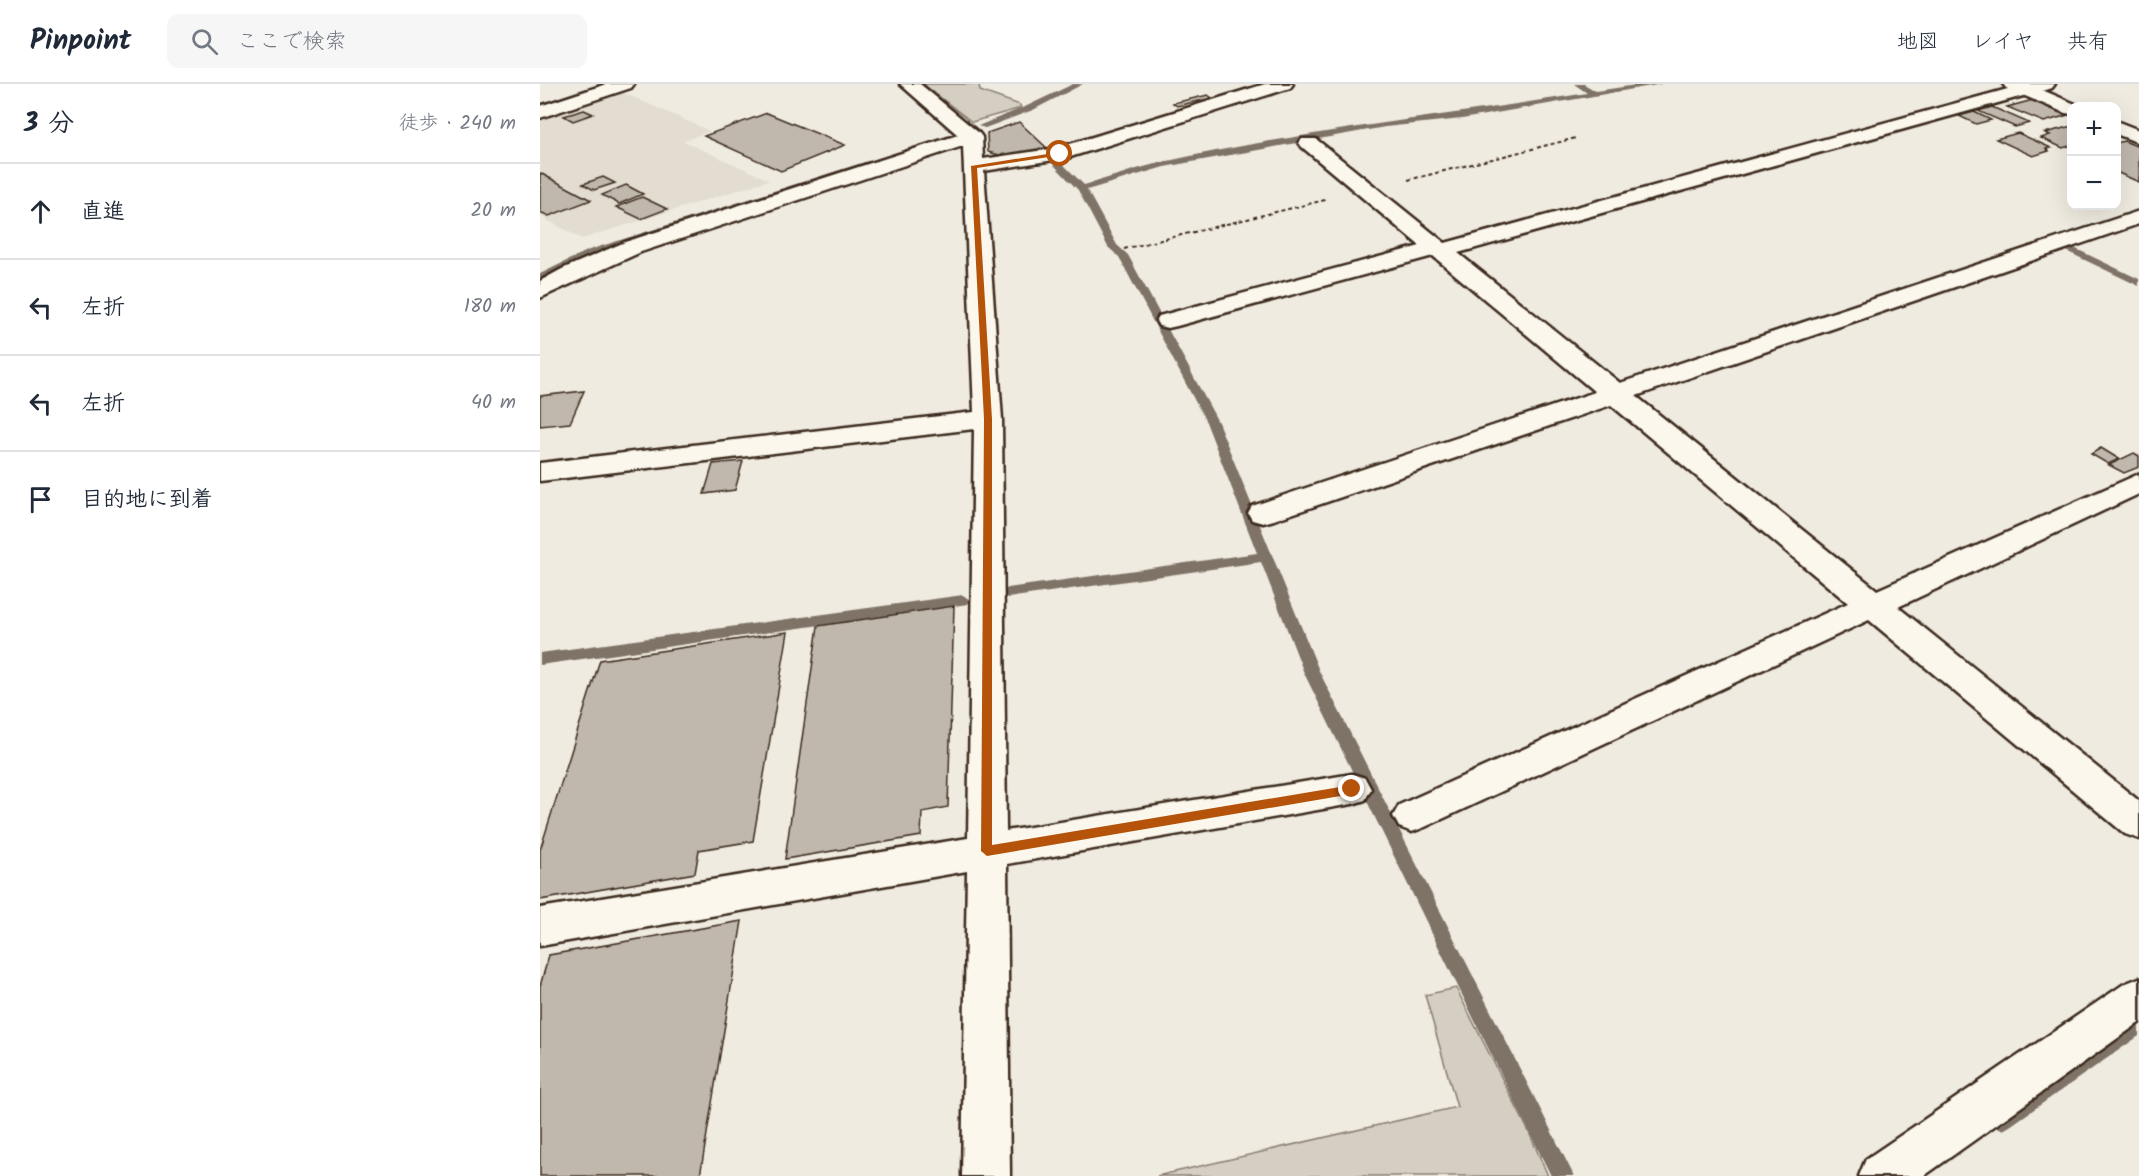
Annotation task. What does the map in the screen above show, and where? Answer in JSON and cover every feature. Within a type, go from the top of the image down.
[{"type":"street","points":[[562,84],[585,97]]},
{"type":"street","points":[[540,112],[625,84]]},
{"type":"street","points":[[909,84],[965,132],[974,166],[988,419],[986,1176]]},
{"type":"street","points":[[974,166],[1060,154],[1284,84]]},
{"type":"street","points":[[1168,321],[1438,250],[2019,87],[2046,84]]},
{"type":"street","points":[[2019,87],[2067,107]]},
{"type":"street","points":[[2121,129],[2139,137]]},
{"type":"street","points":[[540,269],[588,244],[965,132]]},
{"type":"street","points":[[540,291],[570,274],[633,247],[965,132]]},
{"type":"street","points":[[1309,143],[2139,823]]},
{"type":"street","points":[[1263,513],[2139,217]]},
{"type":"street","points":[[540,472],[988,419]]},
{"type":"street","points":[[1412,816],[2139,483]]},
{"type":"street","points":[[540,927],[1352,789]]},
{"type":"street","points":[[1883,1176],[2139,998]]},
{"type":"shaded area","points":[[923,84],[979,84],[980,91],[1020,105],[1021,108],[972,122]]},
{"type":"shaded area","points":[[619,91],[710,131],[683,141],[769,180],[582,239],[540,216],[540,117]]},
{"type":"shaded area","points":[[1456,988],[1528,1130],[1548,1176],[1157,1176],[1457,1107],[1425,995]]},
{"type":"building","points":[[1208,95],[1212,98],[1177,106],[1173,103]]},
{"type":"building","points":[[2033,100],[2067,115],[2044,122],[2007,107]]},
{"type":"building","points":[[1992,107],[2029,123],[2015,127],[1978,111]]},
{"type":"building","points":[[584,110],[593,114],[573,121],[564,116]]},
{"type":"building","points":[[1974,112],[1991,120],[1976,124],[1959,116]]},
{"type":"building","points":[[767,113],[845,145],[781,171],[704,136]]},
{"type":"building","points":[[1019,122],[1048,149],[1003,156],[988,152],[987,133]]},
{"type":"building","points":[[2067,127],[2067,147],[2063,148],[2041,138],[2050,135],[2045,133]]},
{"type":"building","points":[[2018,133],[2051,148],[2046,149],[2049,151],[2033,156],[1996,139]]},
{"type":"building","points":[[2121,142],[2139,147],[2139,182],[2121,174]]},
{"type":"building","points":[[540,173],[591,200],[549,216],[540,212]]},
{"type":"building","points":[[603,177],[615,183],[594,190],[583,184]]},
{"type":"building","points":[[626,185],[643,194],[619,204],[602,195]]},
{"type":"building","points":[[642,197],[667,209],[641,219],[616,207]]},
{"type":"building","points":[[584,391],[570,423],[540,426],[540,396]]},
{"type":"building","points":[[2101,448],[2119,459],[2108,464],[2091,454]]},
{"type":"building","points":[[2134,453],[2139,456],[2139,467],[2124,473],[2109,465]]},
{"type":"building","points":[[743,461],[735,490],[704,494],[713,464]]},
{"type":"building","points":[[954,606],[948,807],[922,812],[921,836],[785,859],[818,626]]},
{"type":"building","points":[[788,632],[753,841],[699,850],[695,873],[540,900],[540,850],[600,660]]},
{"type":"building","points":[[742,921],[700,1176],[540,1176],[540,986],[549,955]]},
{"type":"waterway","points":[[982,126],[1030,108],[1079,84]]},
{"type":"waterway","points":[[1578,84],[1595,94]]},
{"type":"waterway","points":[[1595,94],[1658,84]]},
{"type":"waterway","points":[[1082,189],[1163,165],[1385,124],[1462,116],[1595,94]]},
{"type":"waterway","points":[[1055,161],[1082,189]]},
{"type":"waterway","points":[[540,278],[593,252],[868,164]]},
{"type":"waterway","points":[[1082,189],[1113,247],[1123,255],[1212,422],[1266,557]]},
{"type":"waterway","points":[[2068,248],[2139,283]]},
{"type":"waterway","points":[[1008,593],[1266,557]]},
{"type":"waterway","points":[[1266,557],[1312,673],[1563,1176]]},
{"type":"waterway","points":[[540,659],[963,600]]},
{"type":"waterway","points":[[2003,1119],[2139,1024]]},
{"type":"route","points":[[1060,154],[974,166],[988,419],[987,851],[1352,789]]}]
